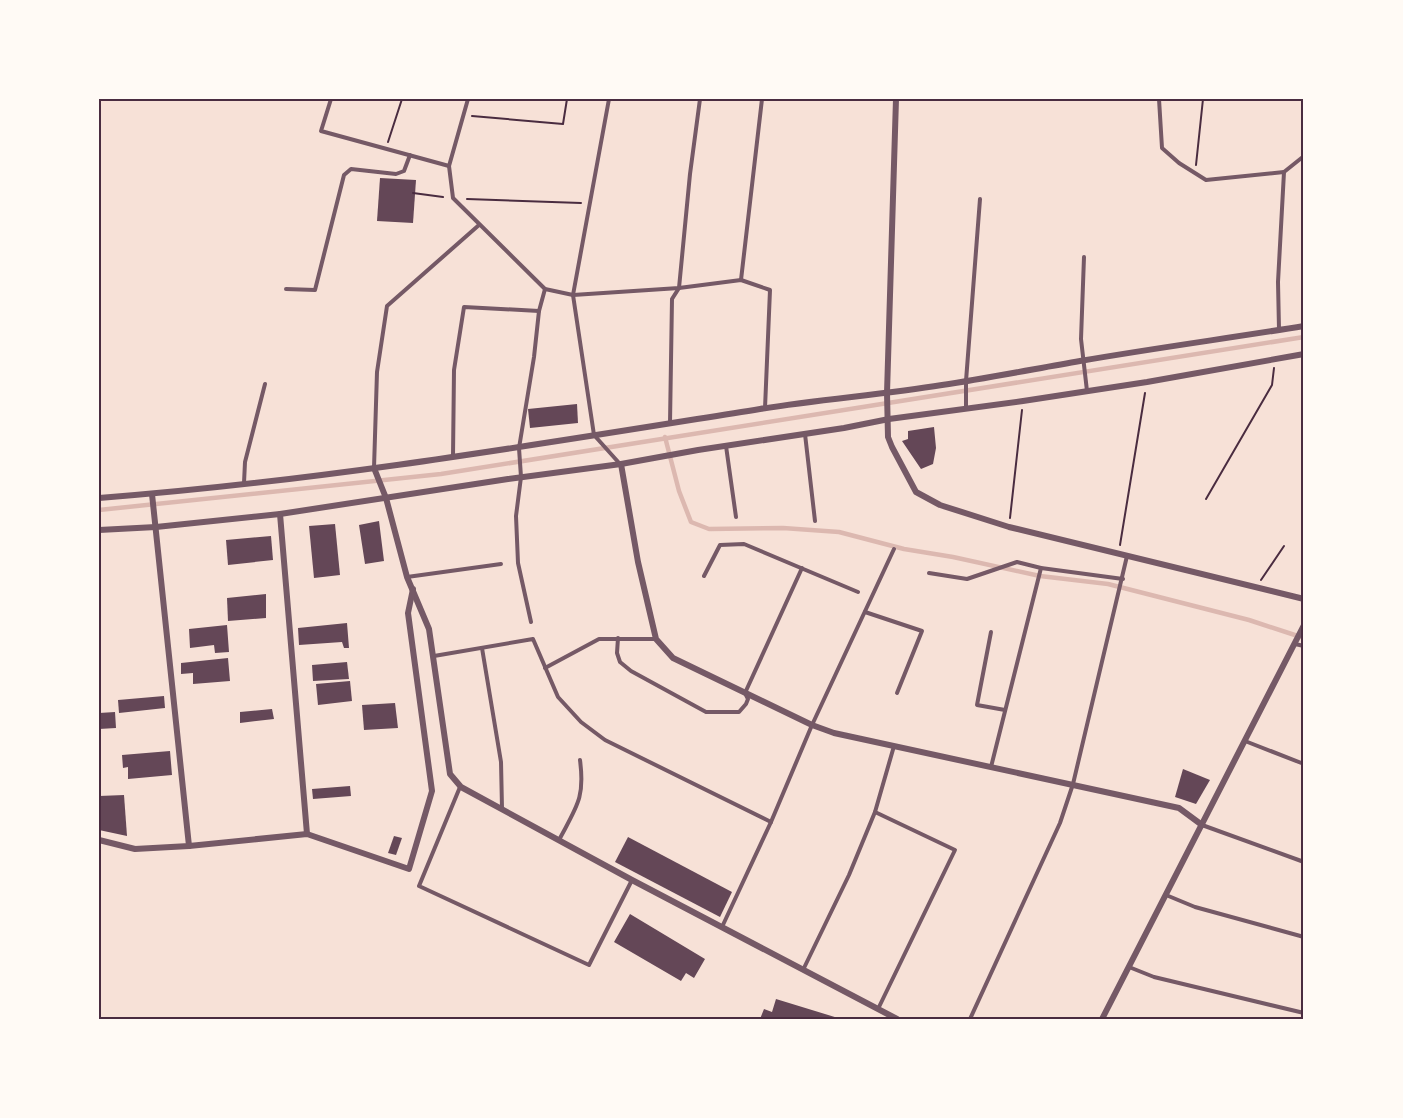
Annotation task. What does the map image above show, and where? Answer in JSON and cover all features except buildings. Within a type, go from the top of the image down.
[{"type":"street","points":[[896,99],[887,393],[888,437],[916,492],[940,505],[1009,526],[1304,599]]},
{"type":"street","points":[[99,498],[374,468],[519,448],[765,408],[966,381],[1266,330],[1304,326]]},
{"type":"street","points":[[99,530],[156,527],[280,514],[621,464],[889,419],[1147,382],[1304,354]]},
{"type":"street","points":[[621,464],[638,562],[656,639],[673,658],[834,733],[1179,808],[1202,825]]},
{"type":"street","points":[[374,468],[386,498],[407,577],[429,629],[450,774],[461,787],[897,1019]]},
{"type":"street","points":[[152,494],[189,846]]},
{"type":"street","points":[[280,514],[307,834]]},
{"type":"street","points":[[99,840],[135,849],[307,834],[409,870],[432,791],[408,614],[413,588]]},
{"type":"street","points":[[1102,1019],[1304,625]]},
{"type":"lane","points":[[331,99],[321,131],[449,166]]},
{"type":"lane","points":[[468,99],[449,166],[453,198],[545,289],[573,295],[679,288],[741,280],[770,290],[765,408]]},
{"type":"lane","points":[[609,99],[573,295],[594,435],[621,464]]},
{"type":"lane","points":[[670,424],[672,299],[679,288],[700,99]]},
{"type":"lane","points":[[741,280],[762,99]]},
{"type":"lane","points":[[1160,99],[1162,148],[1179,163],[1206,180],[1284,172],[1304,156]]},
{"type":"lane","points":[[286,289],[315,290],[344,175],[351,169],[396,174],[404,171],[410,155]]},
{"type":"lane","points":[[1280,330],[1278,282],[1284,172]]},
{"type":"lane","points":[[966,409],[966,381],[980,199]]},
{"type":"lane","points":[[374,468],[378,372],[387,306],[479,225]]},
{"type":"lane","points":[[1084,256],[1081,339],[1087,391]]},
{"type":"lane","points":[[531,622],[518,563],[516,516],[521,477],[519,448],[539,311],[545,289]]},
{"type":"lane","points":[[453,456],[454,370],[464,307],[539,311]]},
{"type":"lane","points":[[244,483],[245,462],[265,384]]},
{"type":"lane","points":[[805,434],[815,521]]},
{"type":"lane","points":[[726,446],[736,517]]},
{"type":"lane","points":[[704,576],[720,545],[744,544],[858,592]]},
{"type":"lane","points":[[722,927],[894,549]]},
{"type":"lane","points":[[970,1019],[1060,823],[1073,784],[1128,555]]},
{"type":"lane","points":[[929,573],[967,579],[1017,562],[1041,568],[1122,579]]},
{"type":"lane","points":[[407,577],[501,564]]},
{"type":"lane","points":[[618,638],[616,653],[620,662],[631,671],[706,712],[739,712],[746,704],[748,699],[744,693],[802,568]]},
{"type":"lane","points":[[991,767],[1041,568]]},
{"type":"lane","points":[[865,612],[922,632],[897,693]]},
{"type":"lane","points":[[991,632],[977,705],[1005,710]]},
{"type":"lane","points":[[432,657],[533,639],[558,697],[581,722],[605,740],[771,822]]},
{"type":"lane","points":[[545,669],[599,639],[656,639]]},
{"type":"lane","points":[[1294,643],[1304,646]]},
{"type":"lane","points":[[482,648],[501,762],[502,809]]},
{"type":"lane","points":[[1245,741],[1304,764]]},
{"type":"lane","points":[[803,970],[849,875],[875,812],[894,746]]},
{"type":"lane","points":[[559,840],[580,800],[583,783],[580,759]]},
{"type":"lane","points":[[461,787],[419,886],[589,965],[632,880]]},
{"type":"lane","points":[[875,812],[955,850],[878,1009]]},
{"type":"lane","points":[[1202,825],[1304,862]]},
{"type":"lane","points":[[1166,895],[1195,907],[1304,937]]},
{"type":"lane","points":[[1129,967],[1154,977],[1304,1013]]},
{"type":"path","points":[[386,149],[402,99]]},
{"type":"path","points":[[463,115],[563,124],[567,99]]},
{"type":"path","points":[[1195,173],[1203,99]]},
{"type":"path","points":[[413,193],[453,198],[590,203]]},
{"type":"path","points":[[1206,499],[1272,385],[1273,359]]},
{"type":"path","points":[[1118,553],[1147,382]]},
{"type":"path","points":[[1009,526],[1023,401]]},
{"type":"path","points":[[1256,587],[1284,546]]},
{"type":"waterway","points":[[99,510],[441,474],[1304,337]]},
{"type":"waterway","points":[[665,437],[679,491],[691,522],[709,529],[783,528],[839,532],[904,549],[1040,576],[1108,584],[1249,620],[1304,638]]}]
